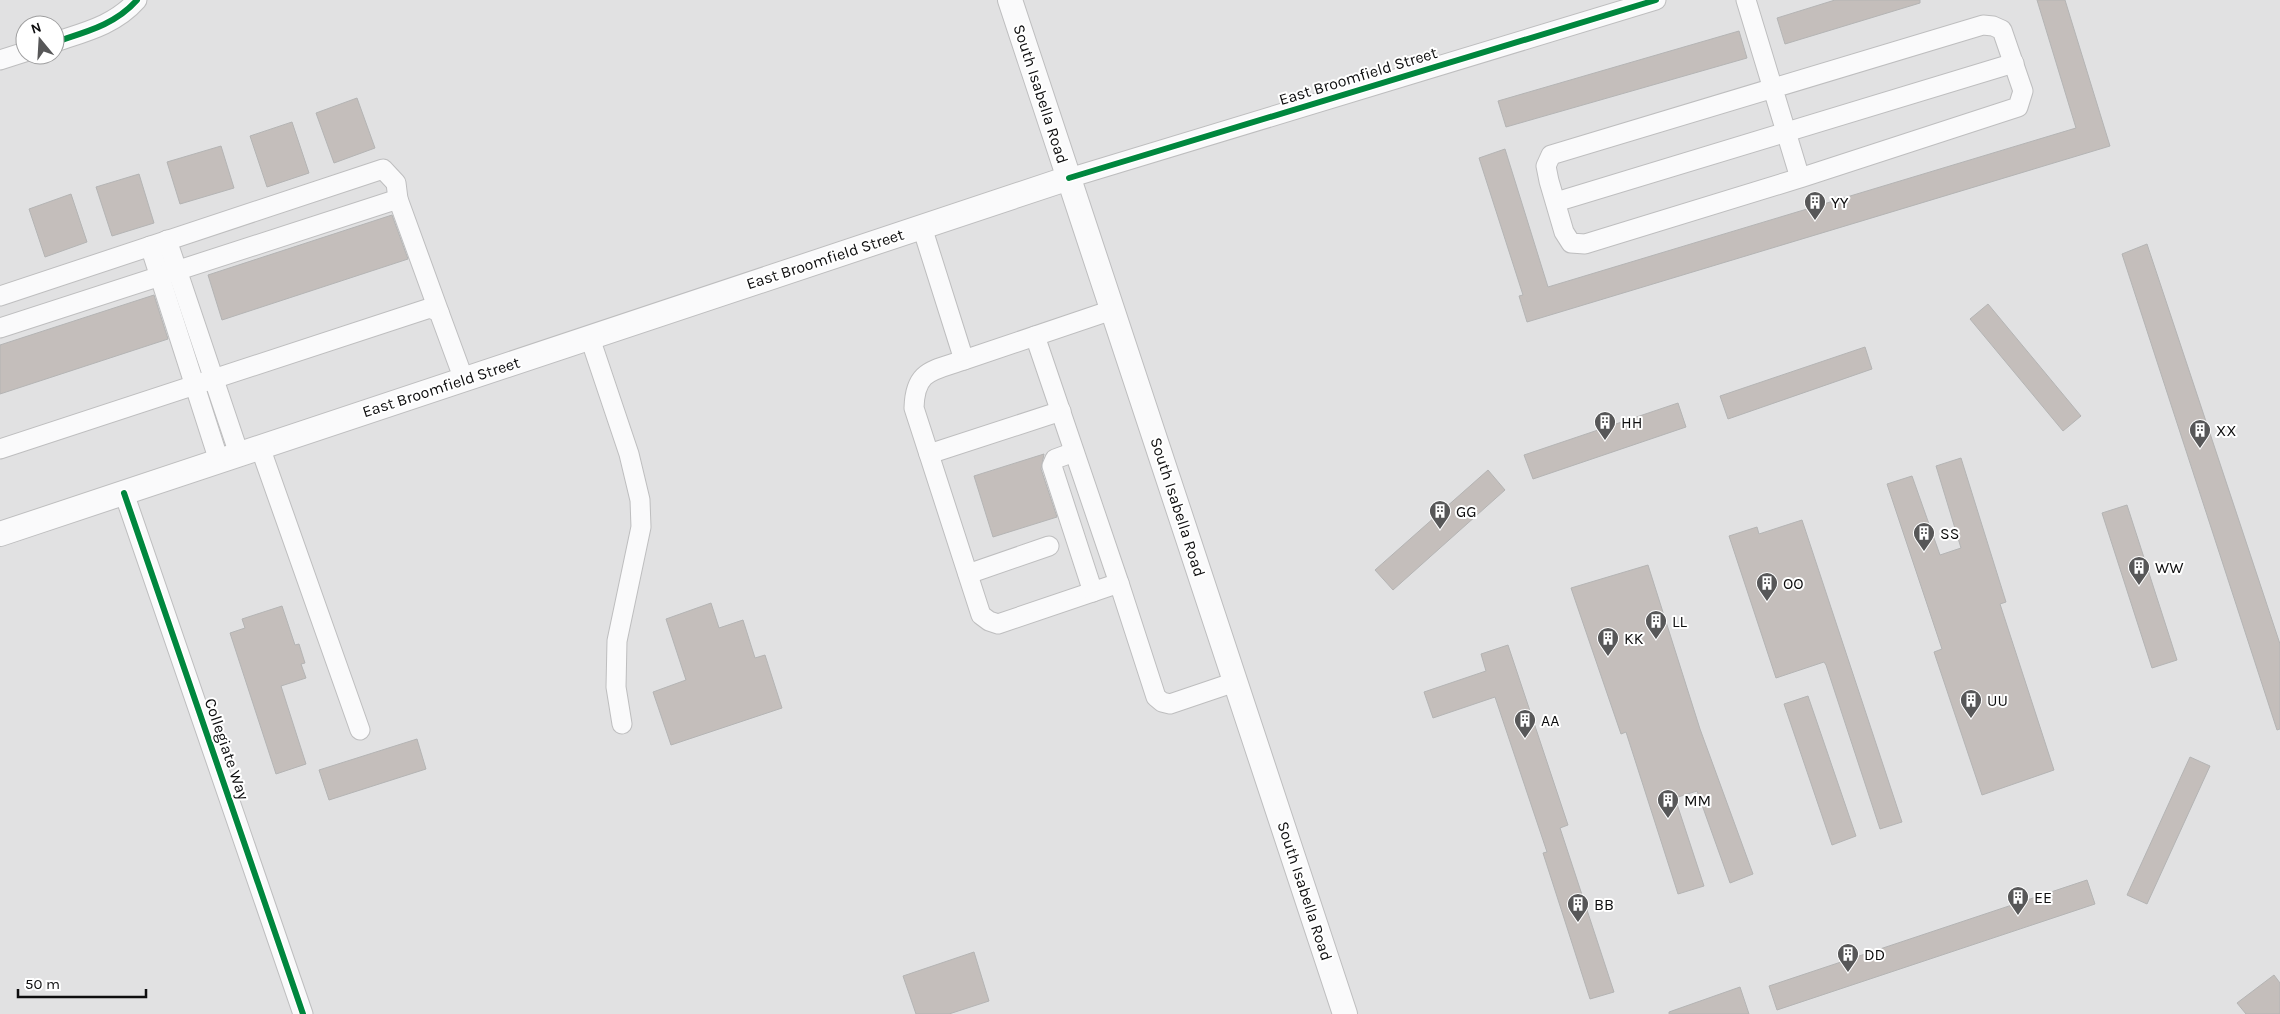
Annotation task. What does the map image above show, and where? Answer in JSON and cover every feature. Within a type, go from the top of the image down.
[{"type":"main road","name":"South Isabella Road","points":[[1010,0],[1345,1014]]},
{"type":"main road","name":"East Broomfield Street","points":[[1,528],[124,493],[1069,178]]},
{"type":"street","points":[[65,39],[104,25],[127,11],[137,0]]},
{"type":"street","name":"East Broomfield Street","points":[[1069,178],[1656,0]]},
{"type":"street","points":[[1746,0],[1771,88],[1800,178]]},
{"type":"street","points":[[1983,25],[1993,26],[2002,30],[2014,63],[2023,91],[2018,108],[1585,244],[1571,243],[1564,232],[1546,166],[1551,155],[1983,25]]},
{"type":"street","points":[[0,60],[15,55]]},
{"type":"street","points":[[1556,202],[2014,63]]},
{"type":"street","points":[[0,296],[383,169],[396,183],[398,199],[464,380]]},
{"type":"street","points":[[0,328],[169,275],[398,199]]},
{"type":"street","points":[[922,227],[964,360]]},
{"type":"street","points":[[159,243],[169,275],[195,386],[239,454]]},
{"type":"street","points":[[169,275],[214,380],[239,454],[360,730]]},
{"type":"street","points":[[0,449],[430,308],[439,312]]},
{"type":"street","points":[[1112,310],[964,360],[923,376],[914,390],[914,408],[982,615],[989,621],[998,624],[1119,583]]},
{"type":"street","points":[[1035,336],[1156,697],[1162,702],[1170,704],[1236,682]]},
{"type":"street","points":[[590,338],[629,454],[640,500],[641,527],[617,642],[616,687],[622,724]]},
{"type":"street","points":[[929,454],[1061,411]]},
{"type":"street","points":[[1074,452],[1055,459],[1052,466],[1093,592]]},
{"type":"street","name":"Collegiate Way","points":[[124,493],[303,1014]]},
{"type":"street","points":[[968,574],[1049,546]]},
{"type":"building","points":[[1835,0],[1920,0],[1920,3],[1785,44],[1777,18]]},
{"type":"building","name":"YY","points":[[2037,0],[2065,0],[2110,146],[1527,322],[1519,296],[1523,295],[1479,158],[1505,149],[1548,287],[2076,128]]},
{"type":"building","points":[[1739,31],[1747,58],[1506,127],[1498,101]]},
{"type":"building","points":[[357,98],[375,148],[334,163],[316,113]]},
{"type":"building","points":[[292,122],[309,173],[267,187],[250,136]]},
{"type":"building","points":[[221,146],[234,188],[180,204],[167,162]]},
{"type":"building","points":[[139,174],[154,223],[112,236],[96,187]]},
{"type":"building","points":[[71,194],[87,242],[45,257],[29,209]]},
{"type":"building","points":[[392,215],[408,259],[222,320],[208,275]]},
{"type":"building","name":"XX","points":[[2147,244],[2280,644],[2280,729],[2277,730],[2122,254]]},
{"type":"building","points":[[154,295],[168,339],[0,394],[0,345]]},
{"type":"building","points":[[1988,304],[2081,416],[2063,431],[1970,319]]},
{"type":"building","points":[[1865,347],[1872,369],[1728,419],[1720,396]]},
{"type":"building","name":"HH","points":[[1678,403],[1686,427],[1533,479],[1524,455]]},
{"type":"building","points":[[1044,454],[1041,469],[1057,517],[993,537],[974,476]]},
{"type":"building","points":[[1961,458],[2006,602],[2000,604],[2054,770],[1982,795],[1934,652],[1942,649],[1887,484],[1912,476],[1940,555],[1961,548],[1936,466]]},
{"type":"building","name":"GG","points":[[1488,470],[1505,490],[1393,590],[1375,570]]},
{"type":"building","name":"WW","points":[[2127,505],[2177,660],[2152,668],[2102,513]]},
{"type":"building","points":[[1802,520],[1902,822],[1880,829],[1826,665],[1824,662],[1776,678],[1729,536],[1757,527],[1759,534]]},
{"type":"building","points":[[1648,565],[1700,729],[1753,874],[1730,883],[1697,791],[1675,798],[1704,886],[1678,894],[1626,732],[1621,734],[1571,588]]},
{"type":"building","points":[[711,603],[719,628],[743,620],[755,658],[765,655],[782,708],[671,745],[653,692],[686,680],[666,619]]},
{"type":"building","points":[[282,606],[295,645],[299,644],[305,663],[301,664],[306,678],[281,686],[306,764],[276,774],[230,633],[245,628],[242,619]]},
{"type":"building","points":[[1508,645],[1568,825],[1560,828],[1614,992],[1590,999],[1543,853],[1547,852],[1495,697],[1433,718],[1424,692],[1486,671],[1481,654]]},
{"type":"building","points":[[1808,696],[1856,836],[1832,845],[1784,704]]},
{"type":"building","points":[[417,739],[426,769],[329,800],[319,770]]},
{"type":"building","points":[[2190,757],[2210,766],[2147,904],[2127,895]]},
{"type":"building","points":[[2087,880],[2095,904],[1777,1010],[1769,986]]},
{"type":"building","points":[[974,952],[989,1001],[949,1014],[916,1014],[903,976]]},
{"type":"building","points":[[2274,975],[2280,983],[2280,1014],[2246,1014],[2237,1003]]},
{"type":"building","points":[[1740,987],[1749,1014],[1669,1014],[1669,1012]]},
{"type":"cycle path","points":[[65,39],[109,22],[128,9],[137,0]]},
{"type":"cycle path","points":[[1069,178],[1656,0]]},
{"type":"cycle path","points":[[124,493],[303,1014]]},
{"type":"place","name":"YY","points":[[1815,221]]},
{"type":"place","name":"HH","points":[[1605,441]]},
{"type":"place","name":"XX","points":[[2200,449]]},
{"type":"place","name":"GG","points":[[1440,530]]},
{"type":"place","name":"SS","points":[[1924,552]]},
{"type":"place","name":"WW","points":[[2139,586]]},
{"type":"place","name":"OO","points":[[1767,602]]},
{"type":"place","name":"LL","points":[[1656,640]]},
{"type":"place","name":"KK","points":[[1608,657]]},
{"type":"place","name":"UU","points":[[1971,719]]},
{"type":"place","name":"AA","points":[[1525,739]]},
{"type":"place","name":"MM","points":[[1668,819]]},
{"type":"place","name":"EE","points":[[2018,916]]},
{"type":"place","name":"BB","points":[[1578,923]]},
{"type":"place","name":"DD","points":[[1848,973]]}]
